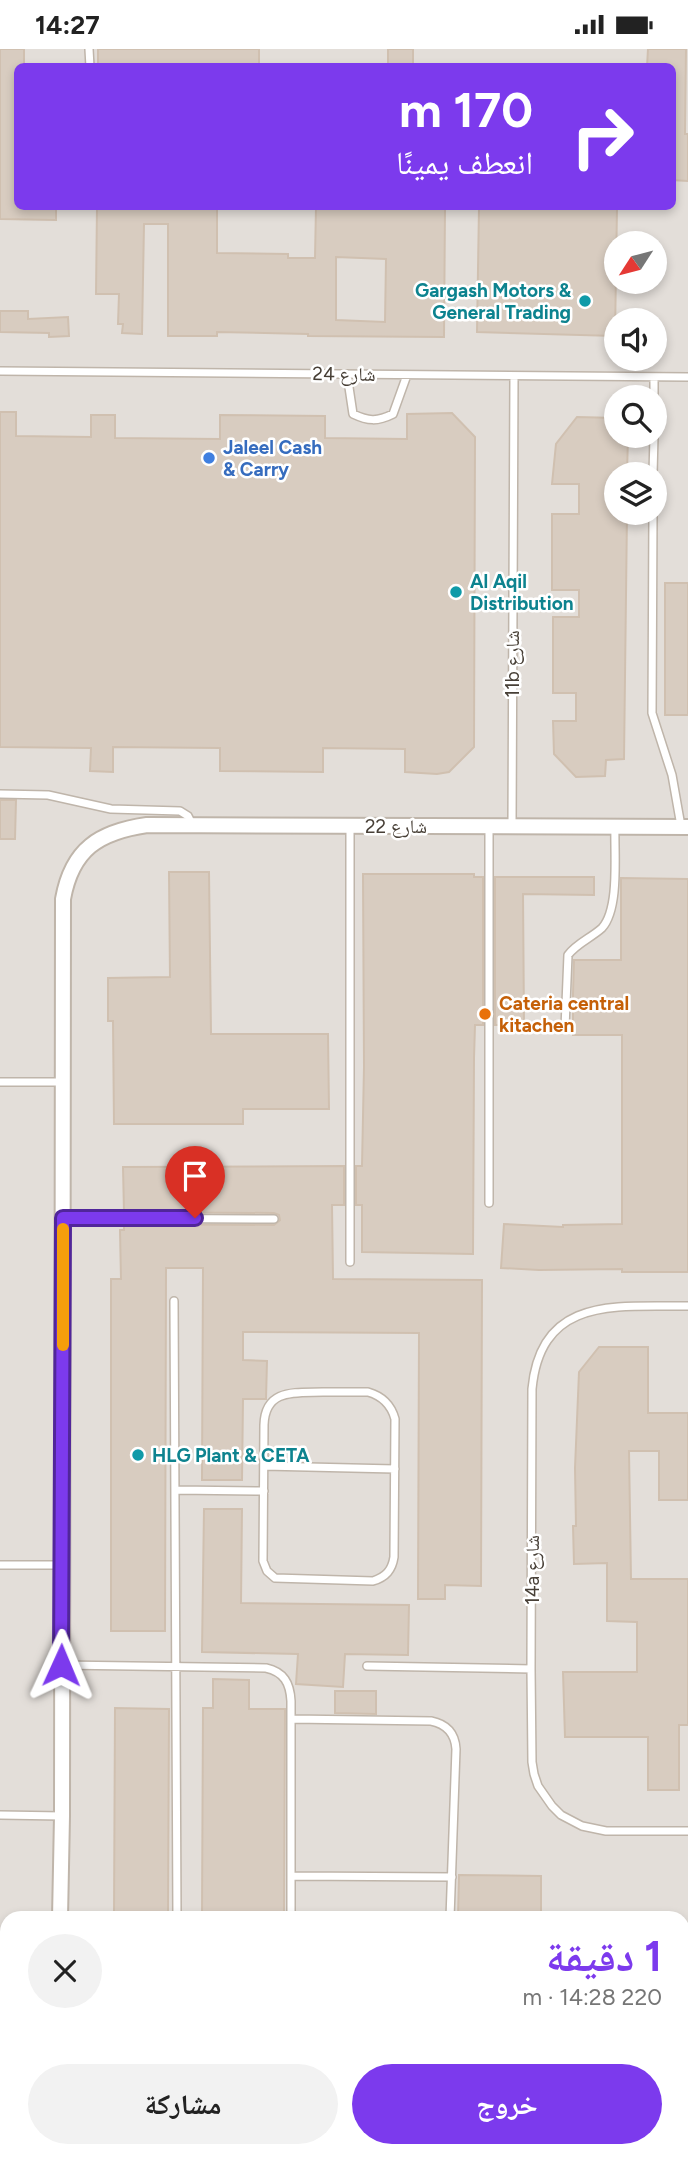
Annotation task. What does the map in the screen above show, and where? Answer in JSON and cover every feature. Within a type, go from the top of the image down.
[{"type":"street","name":"شارع 22","points":[[63,1082],[63,899],[69,874],[75,863],[93,843],[105,835],[147,825],[192,824],[685,827]]},
{"type":"street","points":[[60,1911],[63,1082]]},
{"type":"lane","name":"شارع 24","points":[[0,371],[688,377]]},
{"type":"lane","points":[[347,374],[353,414],[367,421],[382,420],[393,414],[407,375]]},
{"type":"lane","name":"11b شارع","points":[[512,827],[514,376]]},
{"type":"lane","points":[[654,377],[654,385]]},
{"type":"lane","points":[[653,525],[652,704],[654,722],[672,775],[685,827]]},
{"type":"lane","points":[[0,794],[48,795],[111,809],[180,811],[188,816],[192,824]]},
{"type":"lane","points":[[350,825],[350,1262]]},
{"type":"lane","points":[[489,826],[489,1203]]},
{"type":"lane","points":[[565,1028],[568,955],[602,927],[613,906],[615,827]]},
{"type":"lane","points":[[0,1082],[63,1082]]},
{"type":"lane","points":[[63,1218],[274,1219]]},
{"type":"lane","points":[[174,1301],[177,1911]]},
{"type":"lane","name":"14a شارع","points":[[688,1306],[610,1307],[592,1310],[561,1326],[539,1354],[532,1389],[531,1669],[532,1762],[538,1786],[552,1806],[571,1821],[594,1829],[688,1831]]},
{"type":"lane","points":[[289,1392],[368,1392],[382,1398],[393,1411],[395,1419],[395,1469],[393,1562],[384,1577],[373,1581],[280,1580],[270,1575],[263,1561],[264,1418],[276,1398],[289,1392]]},
{"type":"lane","points":[[264,1466],[395,1469]]},
{"type":"lane","points":[[176,1490],[264,1491]]},
{"type":"lane","points":[[0,1565],[62,1565]]},
{"type":"lane","points":[[61,1665],[272,1669],[283,1676],[290,1688],[292,1719],[291,1911]]},
{"type":"lane","points":[[367,1666],[531,1669]]},
{"type":"lane","points":[[292,1719],[431,1721],[444,1725],[449,1730],[456,1749],[450,1911]]},
{"type":"lane","points":[[0,1815],[62,1816]]},
{"type":"lane","points":[[291,1877],[452,1877]]},
{"type":"shaded area","points":[[0,49],[688,49],[688,1911],[0,1911]]},
{"type":"building","points":[[0,49],[24,49],[24,63],[14,63],[14,210],[56,210],[56,220],[0,219]]},
{"type":"building","points":[[98,49],[259,49],[259,63],[98,63]]},
{"type":"building","points":[[388,49],[413,49],[413,63],[388,63]]},
{"type":"building","points":[[648,49],[686,49],[685,134],[688,134],[688,181],[676,180],[676,63],[647,63]]},
{"type":"building","points":[[97,210],[217,210],[217,253],[288,254],[288,258],[315,258],[316,210],[445,210],[444,337],[217,332],[217,336],[168,336],[168,224],[144,224],[142,334],[122,333],[123,324],[118,324],[119,294],[96,294]],"holes":[[[336,257],[386,259],[385,322],[336,320]]]},
{"type":"building","points":[[479,210],[617,210],[617,231],[604,231],[604,294],[616,294],[615,308],[604,308],[604,336],[477,332]]},
{"type":"building","points":[[0,311],[28,311],[28,319],[68,317],[69,336],[49,337],[49,333],[0,332]]},
{"type":"building","points":[[0,412],[16,412],[16,436],[91,437],[91,415],[115,415],[115,438],[220,439],[220,415],[325,416],[325,438],[407,439],[407,414],[452,413],[475,437],[474,747],[449,772],[437,774],[405,772],[405,749],[323,748],[323,772],[220,771],[220,748],[113,747],[113,772],[90,771],[91,748],[0,747]]},
{"type":"building","points":[[577,417],[604,418],[604,448],[628,448],[627,462],[604,462],[604,525],[627,525],[624,759],[606,760],[605,776],[576,777],[554,754],[553,721],[576,721],[576,693],[553,693],[553,617],[579,617],[579,590],[552,590],[552,514],[579,514],[579,484],[552,484],[556,444]]},
{"type":"building","points":[[665,583],[688,583],[688,715],[665,715]]},
{"type":"building","points":[[0,800],[16,800],[15,839],[0,839]]},
{"type":"building","points":[[169,872],[209,872],[211,1034],[328,1034],[329,1109],[243,1109],[243,1124],[114,1124],[113,1021],[108,1021],[108,978],[170,977]]},
{"type":"building","points":[[363,874],[474,874],[474,877],[483,877],[483,1025],[475,1025],[474,1058],[473,1254],[362,1252],[362,1205],[356,1205],[356,1166],[362,1166]]},
{"type":"building","points":[[495,877],[594,877],[594,895],[523,894],[524,1025],[495,1025]]},
{"type":"building","points":[[621,878],[688,879],[688,1272],[501,1268],[504,1224],[563,1227],[622,1224],[622,1035],[573,1035],[574,960],[621,960]]},
{"type":"building","points":[[344,1166],[344,1205],[332,1205],[333,1279],[482,1280],[481,1586],[445,1585],[445,1599],[418,1599],[419,1333],[243,1332],[243,1360],[267,1361],[266,1399],[243,1399],[242,1480],[202,1480],[203,1268],[166,1268],[165,1631],[111,1631],[111,1279],[121,1279],[120,1230],[124,1230],[124,1224],[274,1225],[280,1220],[279,1215],[274,1213],[124,1212],[123,1167]]},
{"type":"building","points":[[599,1347],[648,1347],[648,1413],[688,1413],[688,1500],[659,1500],[659,1451],[629,1451],[631,1579],[688,1579],[688,1725],[679,1725],[679,1790],[648,1790],[648,1737],[565,1737],[563,1672],[637,1672],[637,1622],[607,1621],[607,1563],[574,1564],[579,1372]]},
{"type":"building","points":[[204,1509],[242,1509],[241,1603],[409,1605],[408,1655],[345,1654],[343,1687],[296,1684],[298,1654],[202,1652]]},
{"type":"building","points":[[213,1679],[249,1680],[249,1709],[285,1709],[284,1911],[202,1911],[203,1708],[213,1708]]},
{"type":"building","points":[[335,1691],[376,1691],[376,1714],[335,1713]]},
{"type":"building","points":[[115,1708],[169,1709],[168,1911],[114,1911]]},
{"type":"building","points":[[459,1875],[541,1876],[541,1911],[458,1911]]},
{"type":"slow traffic","points":[[63,1229],[63,1345]]},
{"type":"place","name":"Gargash Motors & General Trading","points":[[585,301]]},
{"type":"place","name":"Jaleel Cash & Carry","points":[[209,458]]},
{"type":"place","name":"Al Aqil Distribution","points":[[456,592]]},
{"type":"place","name":"Cateria central kitachen","points":[[485,1014]]},
{"type":"place","name":"HLG Plant & CETA","points":[[138,1455]]},
{"type":"route","points":[[61,1665],[63,1218],[195,1218]]}]
